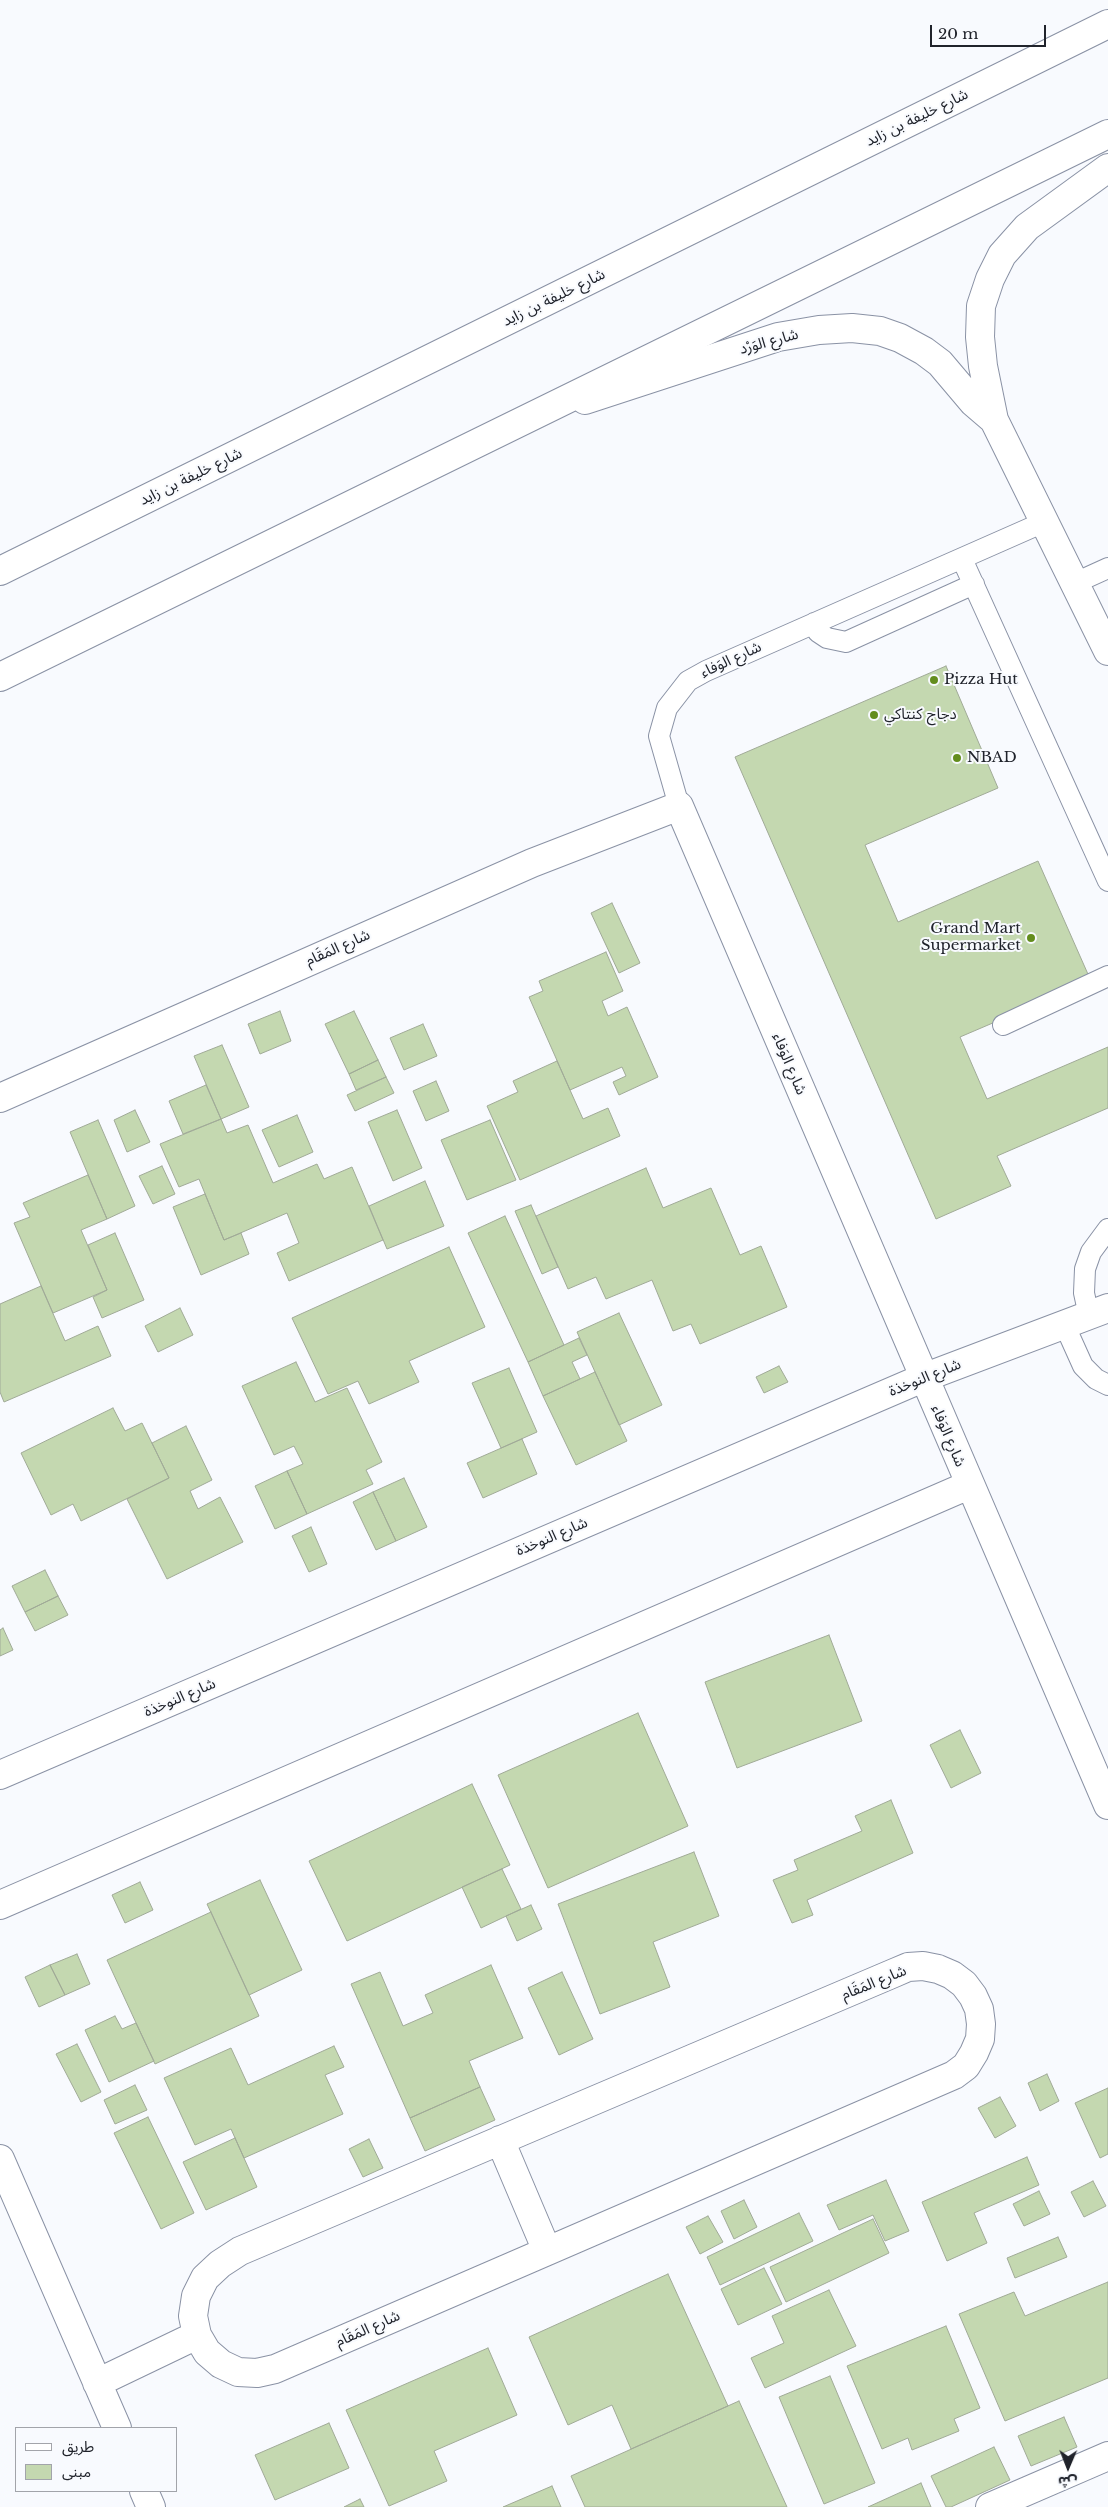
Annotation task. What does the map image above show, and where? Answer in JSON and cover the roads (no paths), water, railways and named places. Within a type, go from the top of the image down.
[{"type":"main road","name":"شارع خليفة بن زايد","points":[[0,571],[1108,24]]},
{"type":"main road","points":[[0,677],[1108,134]]},
{"type":"main road","name":"شارع الوَرْد","points":[[1108,168],[1027,227],[1002,255],[990,279],[981,306],[980,337],[983,366],[994,420],[1108,651]]},
{"type":"main road","name":"شارع الوَرْد","points":[[521,421],[778,337],[819,330],[852,328],[880,331],[924,351],[940,363],[973,402],[994,420]]},
{"type":"main road","name":"شارع المَقَام","points":[[0,1098],[532,863],[679,806]]},
{"type":"main road","name":"شارع الوَفاء","points":[[679,806],[969,1485],[1101,1770],[1108,1805]]},
{"type":"main road","name":"شارع النوخذة","points":[[0,1775],[923,1378],[1087,1317]]},
{"type":"main road","points":[[0,1905],[969,1485]]},
{"type":"main road","name":"شارع المَقَام","points":[[923,1966],[945,1972],[964,1984],[973,1996],[979,2010],[980,2039],[966,2066],[954,2075],[547,2251],[275,2369],[257,2373],[238,2372],[221,2364],[207,2352],[197,2336],[192,2316],[196,2296],[205,2278],[220,2264],[240,2252],[908,1968],[923,1966]]},
{"type":"main road","points":[[500,2140],[547,2251]]},
{"type":"main road","points":[[0,2159],[6,2191],[117,2427]]},
{"type":"main road","points":[[97,2383],[197,2336]]},
{"type":"main road","points":[[990,2507],[1108,2456]]},
{"type":"main road","points":[[144,2492],[151,2507]]},
{"type":"lane","name":"شارع الوَفاء","points":[[679,806],[659,736],[667,708],[688,681],[706,671],[1044,522]]},
{"type":"lane","points":[[962,559],[1108,881]]},
{"type":"lane","points":[[1075,583],[1108,568]]},
{"type":"lane","points":[[814,623],[818,632],[827,638],[846,642],[974,584]]},
{"type":"lane","points":[[1003,1024],[1108,976]]},
{"type":"lane","points":[[1108,1229],[1099,1238],[1091,1252],[1085,1269],[1084,1292],[1087,1317],[1083,1366],[1096,1379],[1108,1385]]},
{"type":"place","name":"Pizza Hut","points":[[934,680]]},
{"type":"place","name":"دجاج كنتاكي","points":[[874,715]]},
{"type":"place","name":"NBAD","points":[[957,758]]},
{"type":"place","name":"Grand Mart Supermarket","points":[[1031,938]]}]
